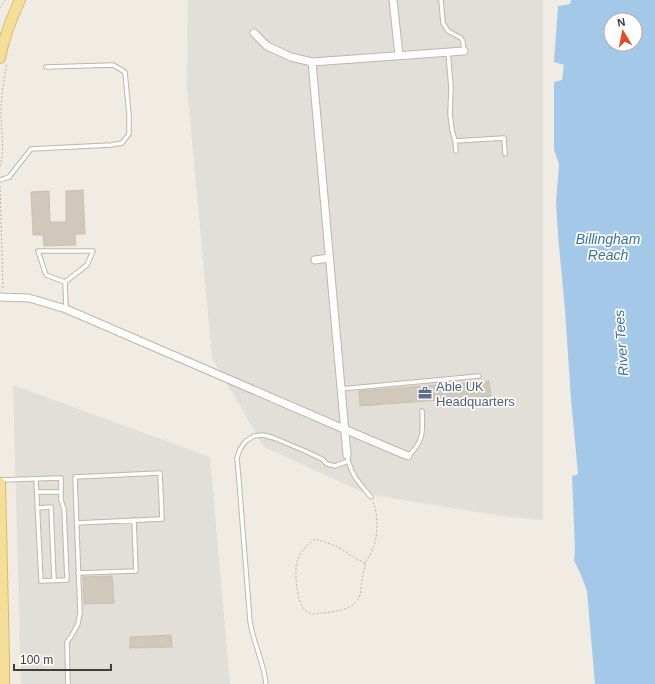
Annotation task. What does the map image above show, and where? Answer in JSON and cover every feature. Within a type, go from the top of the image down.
[{"type":"main road","points":[[4,59],[2,43],[20,0]]},
{"type":"main road","points":[[0,481],[4,684]]},
{"type":"street","points":[[393,0],[399,55]]},
{"type":"street","points":[[254,33],[267,46],[291,57],[312,62],[464,50]]},
{"type":"street","points":[[312,62],[347,458]]},
{"type":"street","points":[[315,260],[329,258]]},
{"type":"street","points":[[0,297],[29,298],[66,309],[408,456]]},
{"type":"street","points":[[329,423],[343,418]]},
{"type":"lane","points":[[441,0],[443,23],[448,31],[461,38],[464,50]]},
{"type":"lane","points":[[448,52],[451,88],[450,114],[456,152]]},
{"type":"lane","points":[[0,180],[9,177],[32,149],[111,145],[122,143],[128,134],[129,115],[125,72],[113,65],[46,67]]},
{"type":"lane","points":[[455,141],[504,138],[505,154]]},
{"type":"lane","points":[[38,251],[93,251],[86,265],[65,282],[46,275],[38,251]]},
{"type":"lane","points":[[65,282],[66,309]]},
{"type":"lane","points":[[341,389],[480,376]]},
{"type":"lane","points":[[408,456],[415,450],[422,436],[422,411]]},
{"type":"lane","points":[[266,684],[253,638],[250,621],[237,458],[240,449],[246,441],[254,436],[263,435],[305,451],[322,459],[327,464],[335,466],[347,458],[349,467],[355,478],[371,497]]},
{"type":"lane","points":[[68,684],[67,642],[78,624],[80,613],[76,523],[75,477],[160,473],[162,519],[76,523]]},
{"type":"lane","points":[[0,481],[36,479],[61,478],[60,492],[64,509],[67,580],[41,580],[36,479]]},
{"type":"lane","points":[[37,492],[60,492]]},
{"type":"lane","points":[[38,508],[51,507],[54,580]]},
{"type":"lane","points":[[78,573],[136,571],[134,520]]},
{"type":"path","points":[[0,8],[5,0]]},
{"type":"path","points":[[0,166],[3,156],[1,114],[4,59]]},
{"type":"path","points":[[0,180],[3,290],[0,293]]},
{"type":"path","points":[[366,563],[336,546],[316,539],[309,543],[297,562],[296,575],[298,595],[301,606],[311,614],[336,612],[348,608],[356,602],[360,595],[366,563],[376,538],[375,506],[371,497]]},
{"type":"shaded area","points":[[188,0],[543,0],[543,520],[501,516],[367,494],[264,447],[212,358],[187,86]]},
{"type":"shaded area","points":[[13,385],[210,457],[230,684],[21,684]]},
{"type":"water","name":"Billingham Reach","points":[[571,0],[655,0],[655,684],[595,684],[587,591],[574,560],[575,549],[572,476],[578,474],[558,235],[556,202],[559,164],[554,150],[554,82],[562,80],[564,65],[554,62],[558,6],[570,4]]},
{"type":"building","points":[[83,190],[85,234],[75,234],[76,245],[44,246],[43,235],[33,235],[31,192],[49,191],[50,222],[66,222],[66,191]]},
{"type":"building","name":"Able UK Headquarters","points":[[489,381],[491,396],[360,406],[359,391]]},
{"type":"building","points":[[112,576],[114,603],[84,604],[83,577]]},
{"type":"building","points":[[171,635],[172,647],[130,648],[130,637]]},
{"type":"place","name":"Able UK Headquarters","points":[[425,393]]},
{"type":"water label","name":"River Tees","points":[[621,343]]}]
